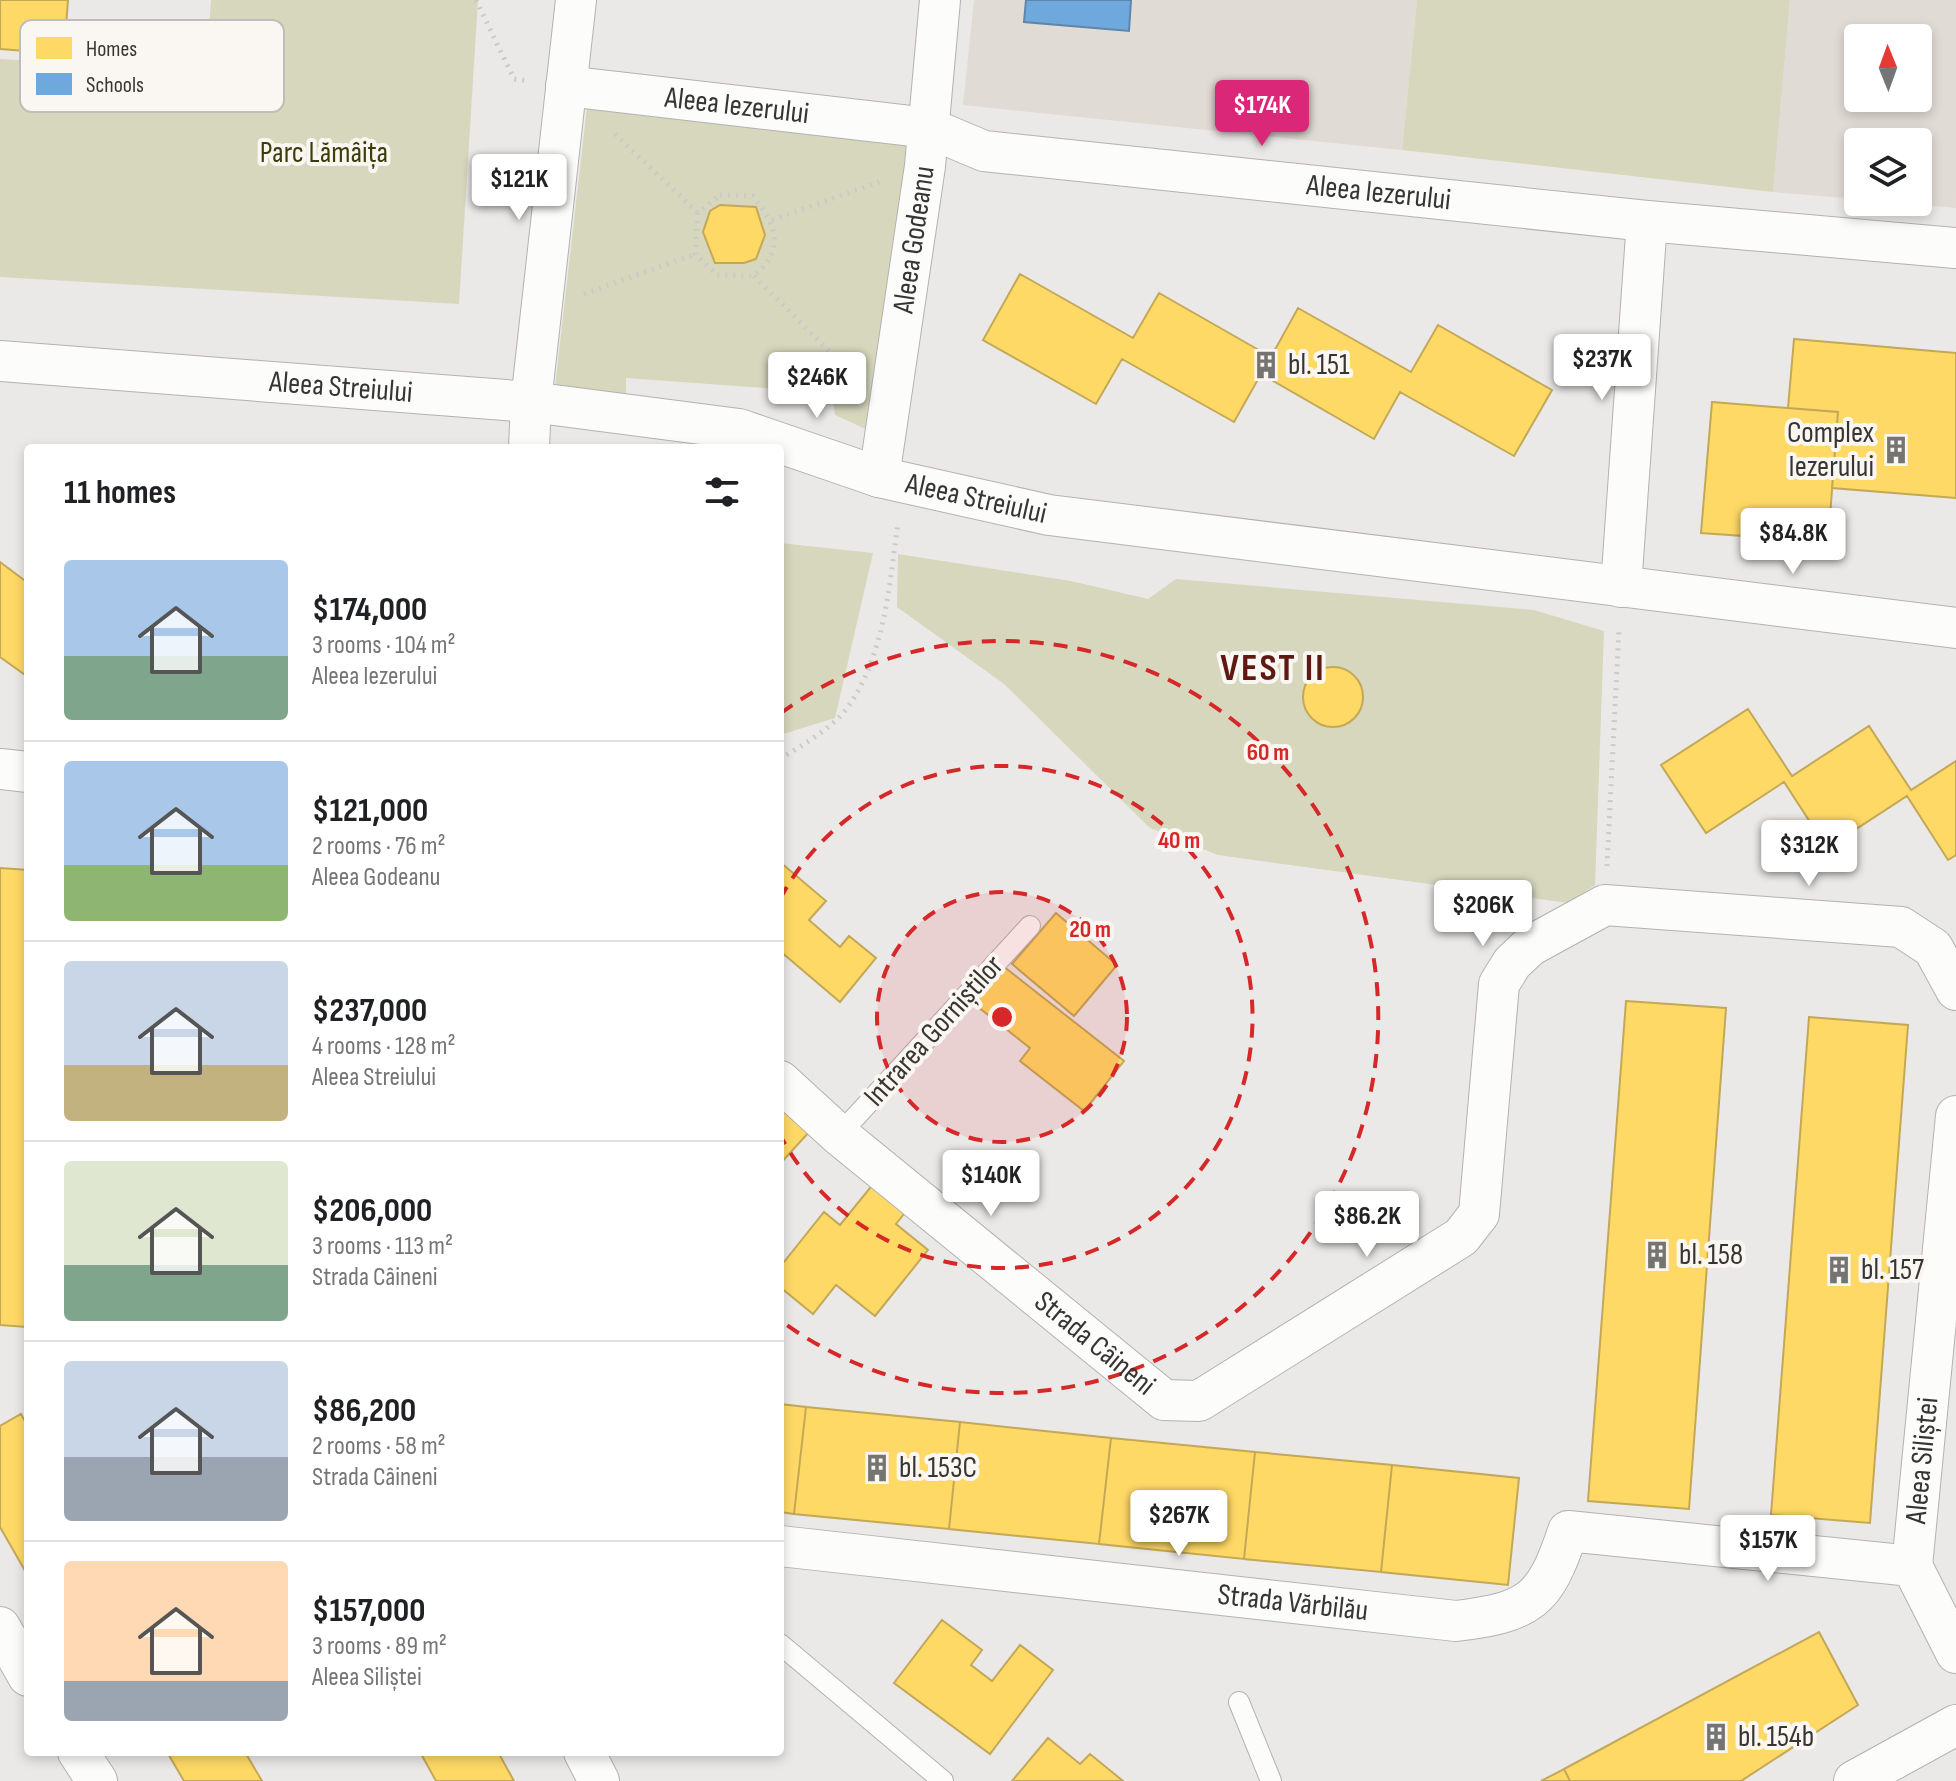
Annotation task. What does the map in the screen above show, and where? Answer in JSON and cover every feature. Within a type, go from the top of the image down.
[{"type":"street","points":[[529,444],[531,402],[576,0]]},
{"type":"street","name":"Aleea Godeanu","points":[[891,480],[887,410],[927,147],[940,0]]},
{"type":"street","name":"Aleea Iezerului","points":[[566,86],[927,147],[1647,221],[1956,248]]},
{"type":"street","points":[[1621,587],[1647,221]]},
{"type":"street","name":"Aleea Streiului","points":[[0,361],[531,402],[739,429],[784,444]]},
{"type":"street","name":"Aleea Streiului","points":[[784,444],[891,480],[1049,515],[1956,628]]},
{"type":"street","points":[[0,769],[24,772]]},
{"type":"street","points":[[1605,905],[1901,927],[1933,948],[1956,990]]},
{"type":"street","name":"Strada Câineni","points":[[784,1085],[839,1135],[1164,1400],[1199,1401],[1412,1269],[1473,1226],[1479,1214],[1499,984],[1512,963],[1530,946],[1605,905]]},
{"type":"street","name":"Aleea Siliștei","points":[[1956,1116],[1912,1566],[1956,1653]]},
{"type":"street","name":"Aleea Siliștei","points":[[1568,1531],[1912,1566]]},
{"type":"street","name":"Strada Vărbilău","points":[[784,1546],[1456,1621],[1495,1616],[1529,1602],[1554,1574],[1568,1531]]},
{"type":"street","points":[[0,1627],[24,1669]]},
{"type":"street","points":[[1854,1781],[1956,1725]]},
{"type":"street","points":[[81,1756],[97,1781]]},
{"type":"street","points":[[586,1756],[599,1781]]},
{"type":"lane","name":"Intrarea Gorniștilor","points":[[839,1135],[1030,926]]},
{"type":"lane","points":[[784,1647],[943,1781]]},
{"type":"lane","points":[[1239,1702],[1271,1781]]},
{"type":"path","points":[[476,0],[514,79],[566,86],[698,213]]},
{"type":"path","points":[[772,220],[927,147]]},
{"type":"path","points":[[695,254],[698,213],[720,195],[753,196],[772,220],[775,237],[769,262],[754,276]]},
{"type":"path","points":[[541,310],[695,254]]},
{"type":"path","points":[[695,254],[717,275],[754,276],[887,410]]},
{"type":"path","points":[[784,756],[814,737],[851,704],[869,668],[888,601],[891,480]]},
{"type":"path","points":[[1605,905],[1621,587]]},
{"type":"shaded area","points":[[974,0],[1417,0],[1402,150],[963,105]]},
{"type":"shaded area","points":[[1790,0],[1956,0],[1956,208],[1932,206],[1932,128],[1844,128],[1844,198],[1773,192]]},
{"type":"green space","name":"Parc Lămâița","points":[[211,0],[478,0],[459,304],[0,277],[0,59],[20,60],[20,112],[284,112],[284,20],[210,20]]},
{"type":"green space","points":[[1417,0],[1790,0],[1773,192],[1402,150]]},
{"type":"green space","points":[[587,107],[912,143],[870,431],[835,415],[832,393],[626,378],[626,402],[555,387]]},
{"type":"green space","points":[[784,543],[873,553],[835,718],[784,734]]},
{"type":"green space","points":[[898,554],[1071,581],[1148,599],[1176,579],[1534,610],[1604,631],[1595,885],[1568,903],[1218,855],[1150,828],[1004,684],[897,607]]},
{"type":"building: Homes","points":[[0,0],[68,0],[67,20],[20,20],[20,51],[0,49]]},
{"type":"building: Homes","points":[[720,205],[756,207],[765,235],[756,259],[744,263],[715,263],[703,232],[710,211]]},
{"type":"building: Homes","name":"bl. 151","points":[[1020,274],[1133,338],[1159,293],[1271,357],[1298,308],[1411,372],[1438,325],[1552,390],[1514,456],[1400,392],[1374,439],[1261,374],[1234,422],[1122,359],[1096,404],[983,340]]},
{"type":"building: Homes","name":"Complex Iezerului","points":[[1794,339],[1956,353],[1956,498],[1832,488],[1838,412],[1788,408]]},
{"type":"building: Homes","points":[[1712,402],[1838,412],[1828,542],[1701,533]]},
{"type":"building: Homes","points":[[0,562],[24,580],[24,674],[0,657]]},
{"type":"building: Homes","points":[[1333,667],[1355,675],[1363,697],[1355,719],[1333,727],[1311,719],[1303,697],[1311,675]]},
{"type":"building: Homes","points":[[1748,709],[1792,776],[1869,726],[1911,790],[1956,761],[1956,855],[1948,860],[1907,796],[1827,848],[1784,782],[1706,833],[1661,765]]},
{"type":"building: Homes","points":[[784,865],[826,901],[809,920],[840,947],[849,936],[876,958],[840,1002],[784,954]]},
{"type":"building: Homes","points":[[0,868],[24,870],[24,1327],[0,1325]]},
{"type":"building: Homes","points":[[1056,913],[1117,965],[1074,1016],[1012,964]]},
{"type":"building: Homes","points":[[1003,966],[1124,1061],[1084,1111],[1020,1061],[1030,1048],[973,1003]]},
{"type":"building: Homes","name":"bl. 158","points":[[1626,1001],[1726,1008],[1689,1509],[1588,1501]]},
{"type":"building: Homes","name":"bl. 157","points":[[1809,1017],[1908,1025],[1870,1523],[1771,1515]]},
{"type":"building: Homes","points":[[784,1107],[810,1131],[784,1160]]},
{"type":"building: Homes","points":[[874,1183],[907,1210],[896,1224],[928,1250],[875,1316],[836,1285],[813,1314],[784,1290],[784,1262],[824,1212],[840,1225]]},
{"type":"building: Homes","points":[[784,1404],[806,1407],[794,1514],[784,1513]]},
{"type":"building: Homes","name":"bl. 153C","points":[[806,1407],[960,1422],[949,1529],[794,1514]]},
{"type":"building: Homes","points":[[21,1414],[24,1420],[24,1569],[0,1527],[0,1426]]},
{"type":"building: Homes","points":[[960,1422],[1111,1438],[1099,1544],[949,1529]]},
{"type":"building: Homes","points":[[1111,1438],[1255,1452],[1244,1559],[1099,1544]]},
{"type":"building: Homes","points":[[1255,1452],[1392,1465],[1381,1572],[1244,1559]]},
{"type":"building: Homes","points":[[1392,1465],[1519,1478],[1508,1585],[1381,1572]]},
{"type":"building: Homes","points":[[942,1620],[982,1650],[971,1665],[992,1681],[1020,1645],[1053,1670],[990,1754],[894,1683]]},
{"type":"building: Homes","name":"bl. 154b","points":[[1819,1632],[1858,1705],[1741,1781],[1570,1781],[1564,1769]]},
{"type":"building: Homes","points":[[1048,1738],[1080,1764],[1090,1754],[1123,1781],[1012,1781]]},
{"type":"building: Homes","points":[[169,1756],[247,1756],[262,1781],[184,1781]]},
{"type":"building: Homes","points":[[422,1756],[500,1756],[514,1781],[436,1781]]},
{"type":"building: Homes","points":[[1564,1769],[1570,1781],[1541,1781]]},
{"type":"building: Schools","points":[[1026,0],[1131,0],[1129,31],[1024,22]]},
{"type":"place","name":"bl. 151","points":[[1266,365]]},
{"type":"place","name":"Complex Iezerului","points":[[1896,450]]},
{"type":"place","name":"bl. 158","points":[[1657,1255]]},
{"type":"place","name":"bl. 157","points":[[1839,1270]]},
{"type":"place","name":"bl. 153C","points":[[877,1468]]},
{"type":"place","name":"bl. 154b","points":[[1716,1737]]},
{"type":"district","name":"VEST II","points":[[1273,668]]}]
